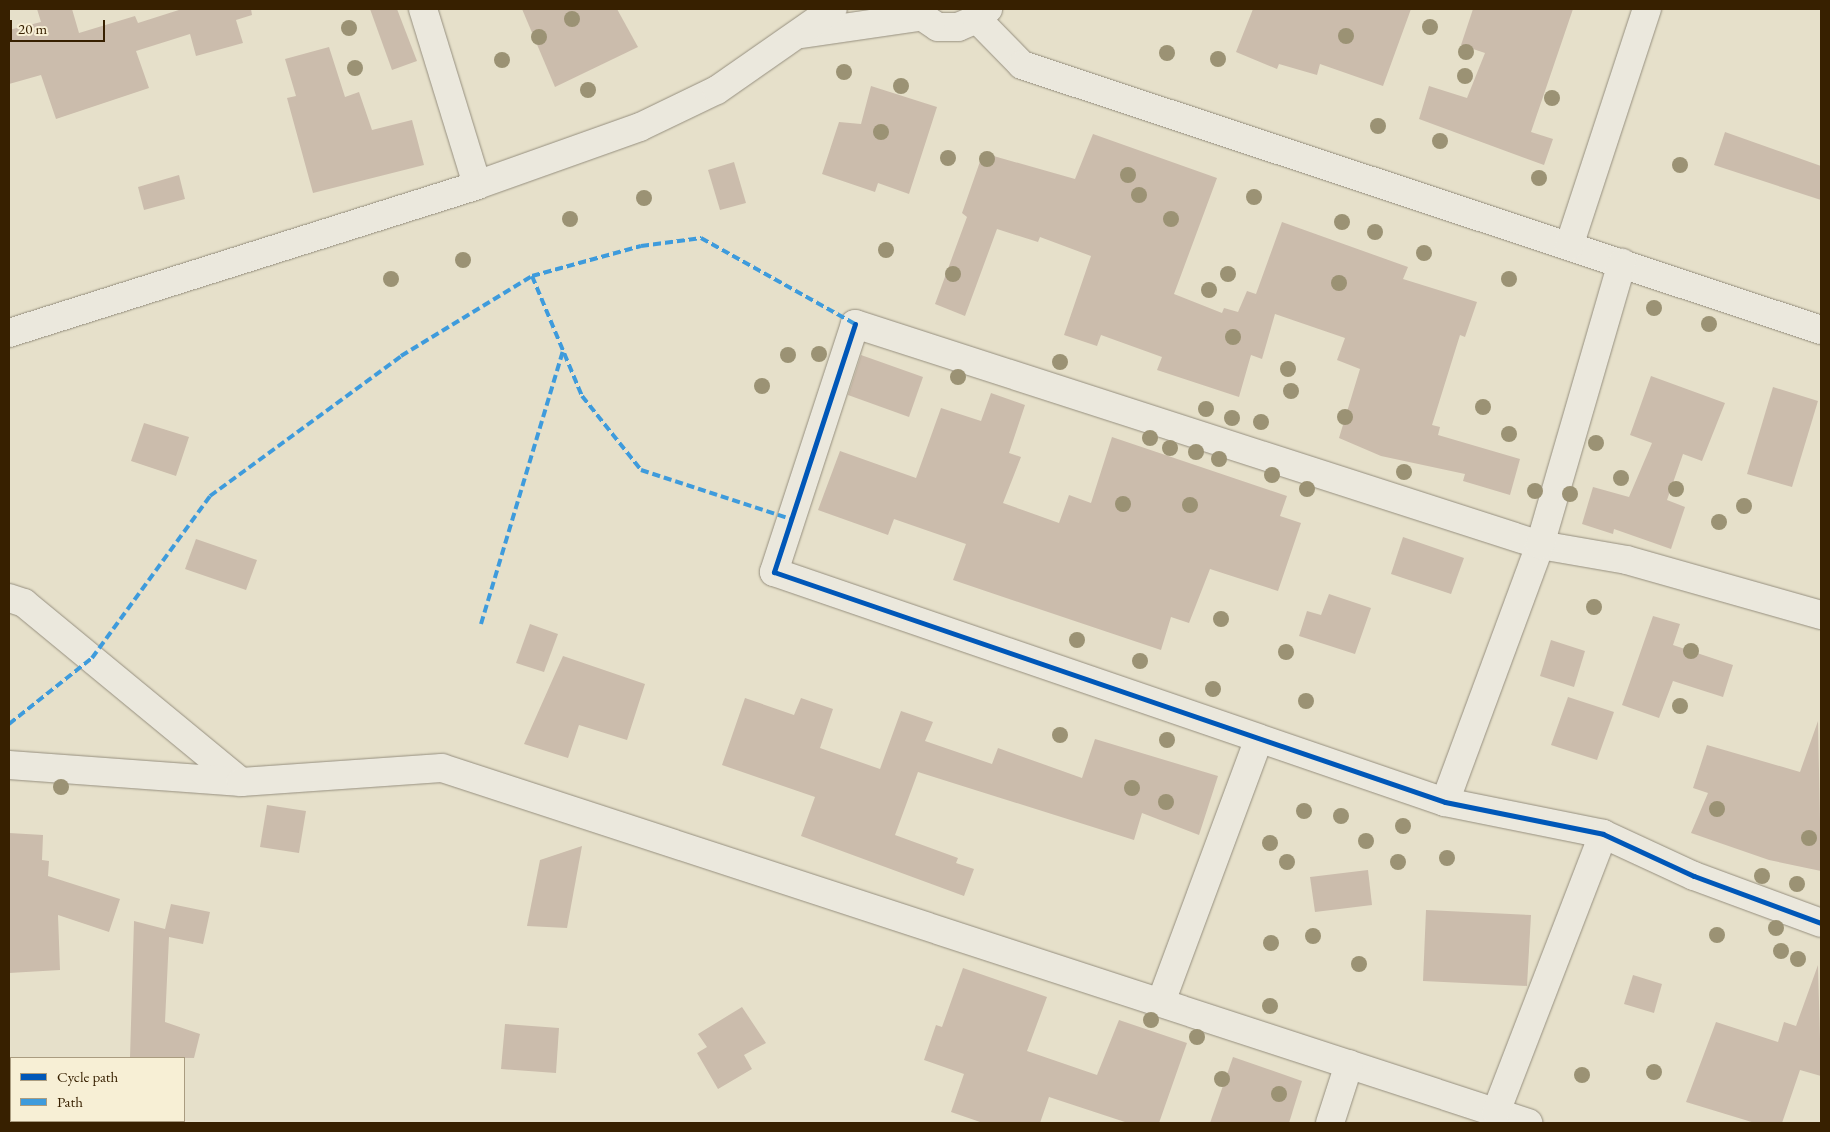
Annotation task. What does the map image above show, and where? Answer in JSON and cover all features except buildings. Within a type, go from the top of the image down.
[{"type":"street","points":[[423,9],[478,186]]},
{"type":"street","points":[[9,333],[478,186],[640,128],[717,90],[833,9]]},
{"type":"street","points":[[1569,246],[1647,9]]},
{"type":"street","points":[[798,35],[915,13],[945,27],[982,14],[1022,65],[1821,330]]},
{"type":"street","points":[[1445,802],[1540,545],[1622,264]]},
{"type":"street","points":[[1821,615],[1626,560],[1540,545],[855,324],[774,572],[1258,741],[1445,802],[1603,834],[1694,876],[1821,923]]},
{"type":"street","points":[[9,598],[24,603],[241,782]]},
{"type":"street","points":[[1162,1002],[1258,741]]},
{"type":"street","points":[[9,765],[241,782],[442,768],[1528,1123]]},
{"type":"street","points":[[1496,1112],[1603,834]]},
{"type":"street","points":[[1330,1123],[1349,1064]]},
{"type":"marked path","points":[[9,724],[92,658],[210,496],[401,356],[532,276],[641,246],[701,238],[855,324]]},
{"type":"marked path","points":[[532,276],[582,396],[641,470],[791,519]]},
{"type":"marked path","points":[[481,624],[563,350]]},
{"type":"cycle path","points":[[855,324],[774,572],[1445,802],[1603,834],[1694,876],[1821,923]]}]
